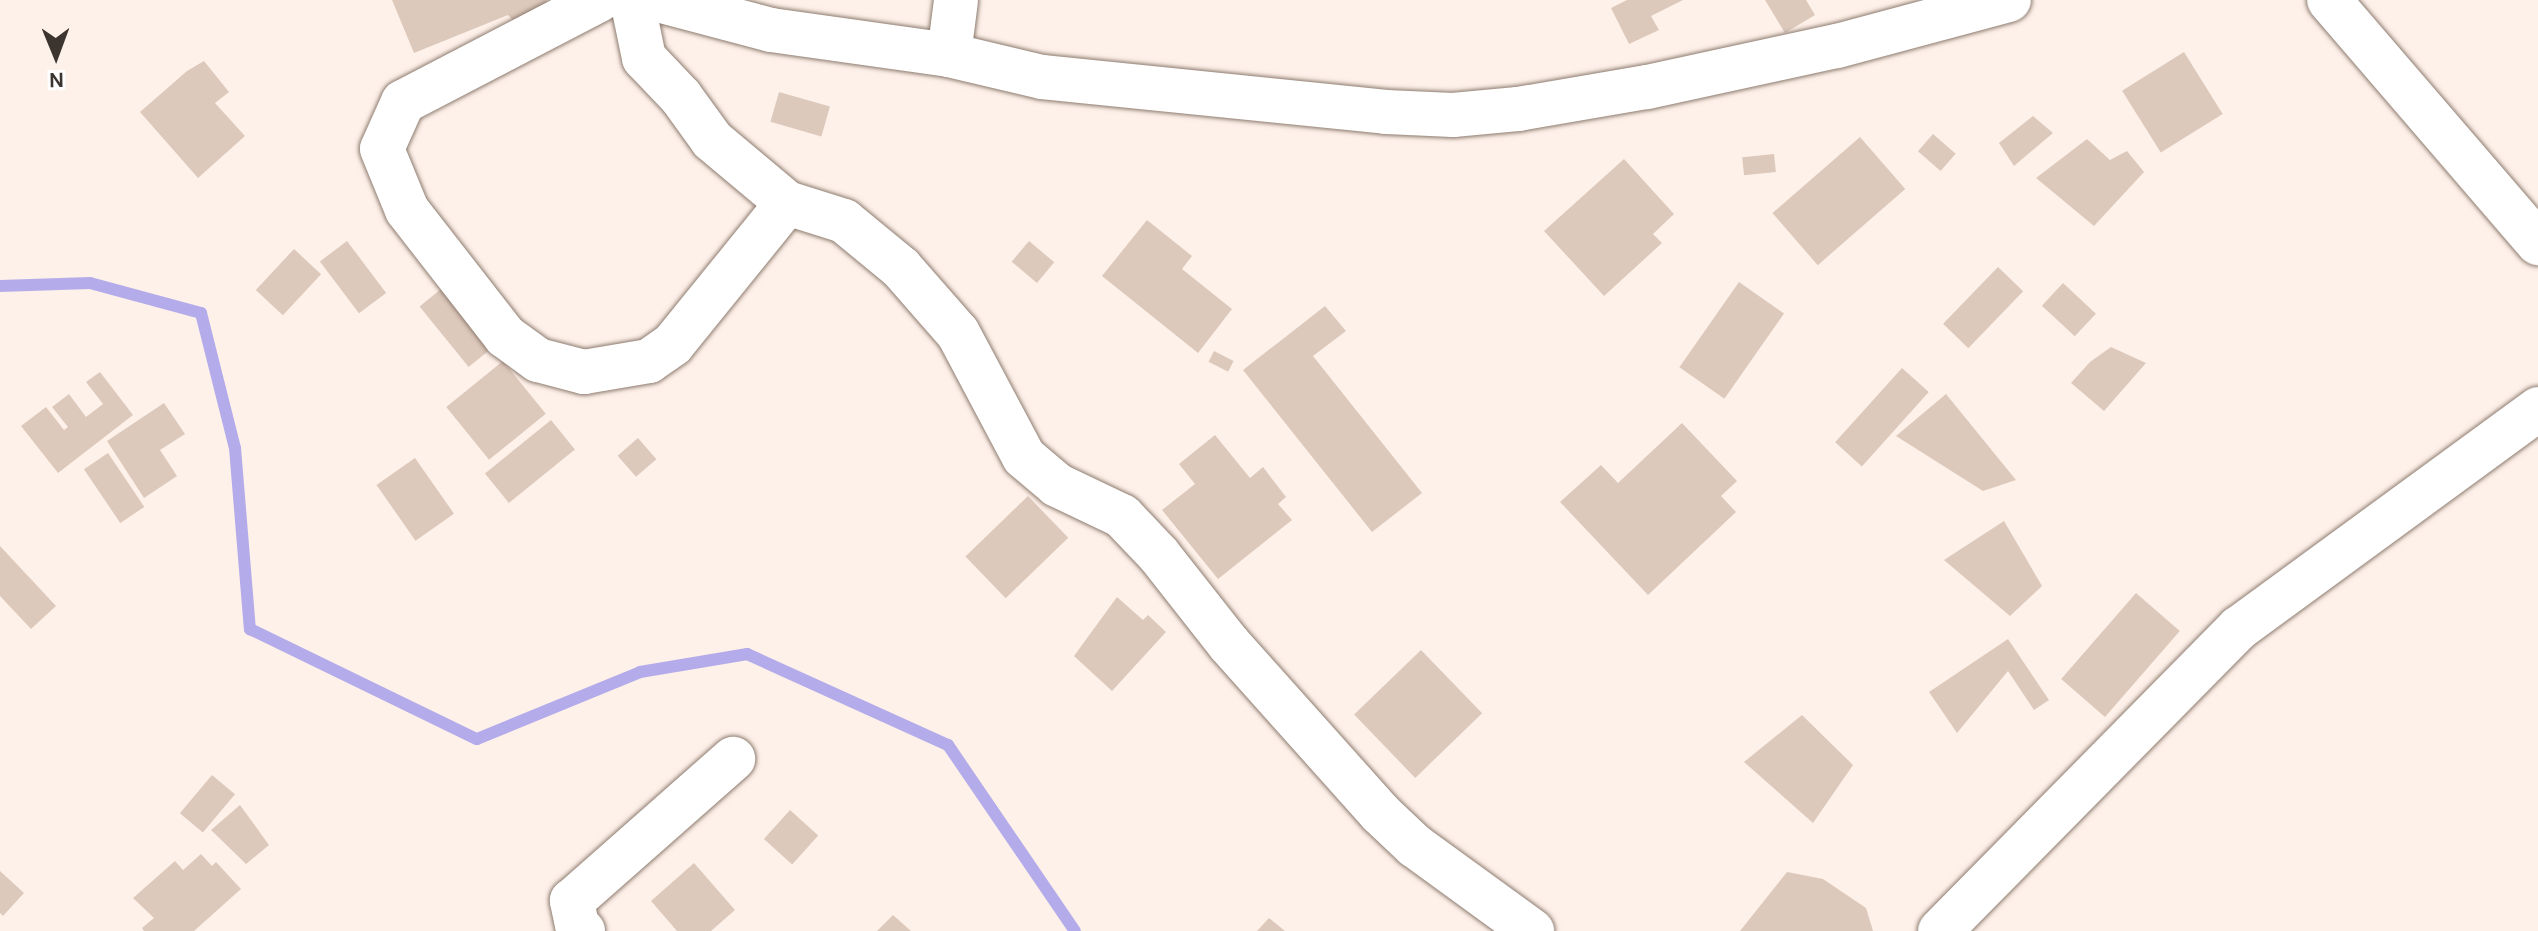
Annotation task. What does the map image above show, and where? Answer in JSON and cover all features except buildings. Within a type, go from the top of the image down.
[{"type":"street","points":[[599,0],[403,102],[382,149],[407,210],[505,336],[538,360],[584,372],[649,361],[673,344],[787,203]]},
{"type":"street","points":[[632,0],[644,58],[681,97],[712,140],[787,203],[844,221],[901,268],[958,333],[1024,457],[1049,481],[1122,516],[1159,555],[1229,644],[1380,813],[1415,846],[1532,931]]},
{"type":"street","points":[[658,0],[771,30],[949,55],[1042,77],[1386,112],[1453,115],[1647,87],[1837,46],[2009,0]]},
{"type":"street","points":[[949,55],[956,0]]},
{"type":"street","points":[[2329,0],[2538,243]]},
{"type":"street","points":[[1940,931],[2239,628],[2538,409]]},
{"type":"street","points":[[583,931],[577,925],[572,901],[733,759]]},
{"type":"waterway","points":[[0,286],[90,283],[201,313],[235,448],[250,629],[477,739],[640,672],[747,654],[948,745],[1075,931]]}]
